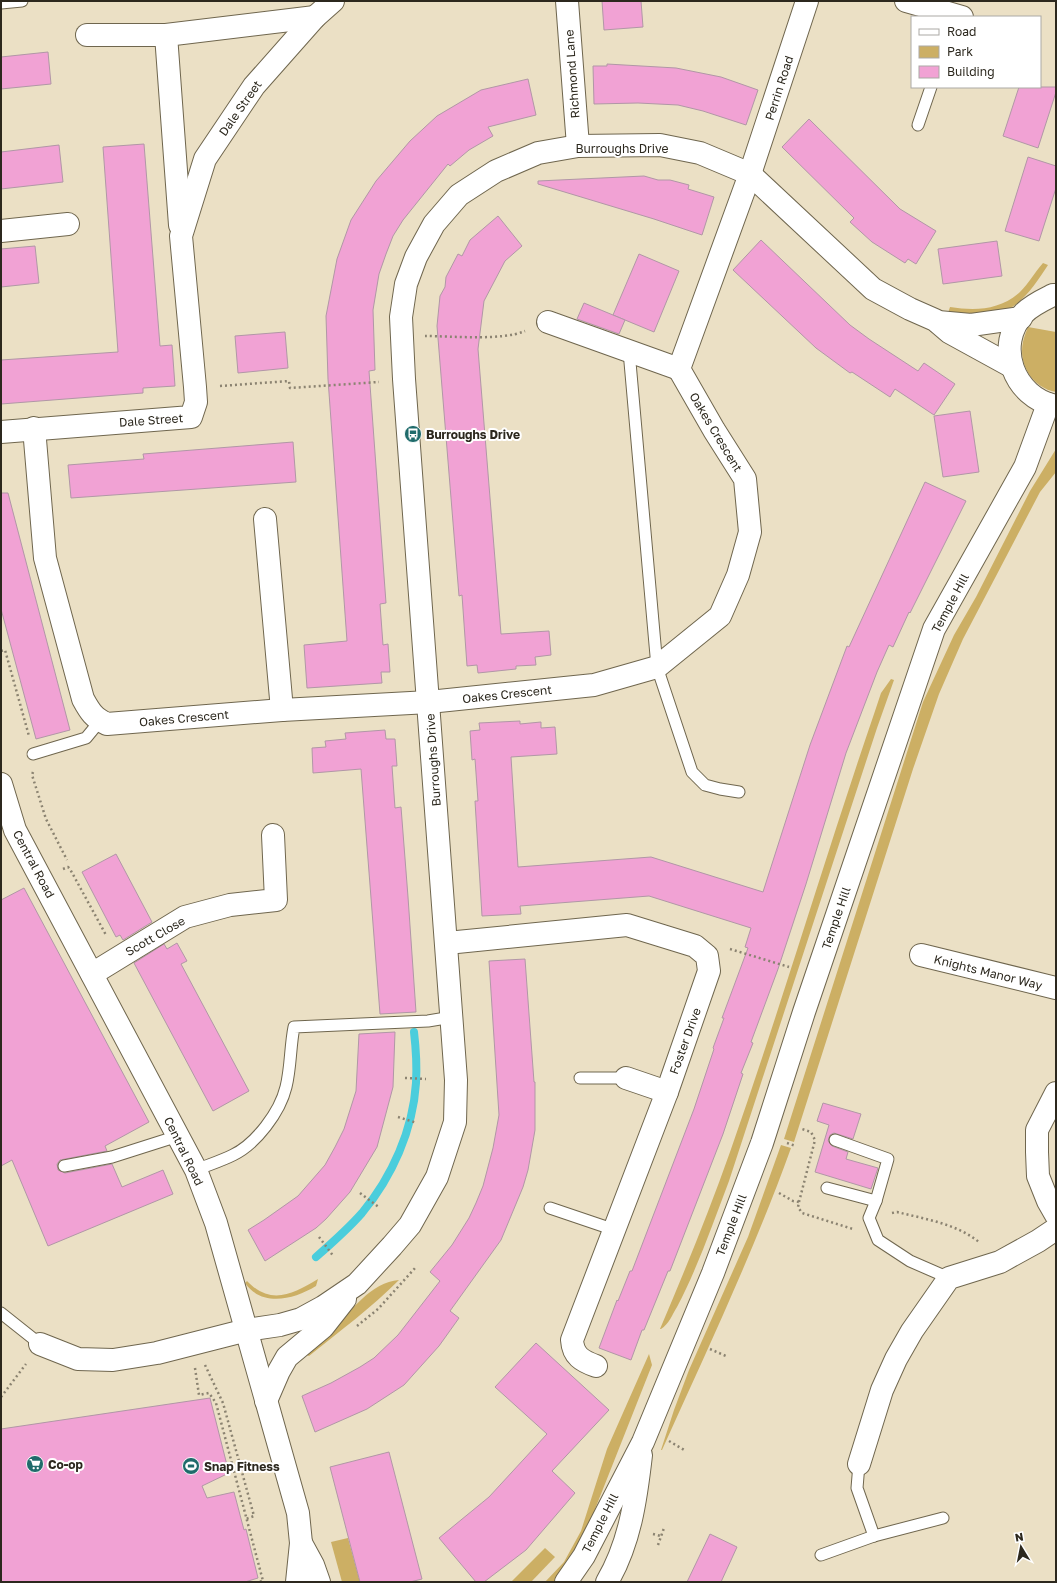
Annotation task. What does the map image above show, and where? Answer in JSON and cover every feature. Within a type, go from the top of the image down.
[{"type":"street","name":"Dale Street","points":[[181,236],[206,159],[254,86],[315,17],[333,1]]},
{"type":"street","name":"Richmond Lane","points":[[567,1],[578,146]]},
{"type":"street","name":"Perrin Road","points":[[750,174],[808,1]]},
{"type":"street","points":[[906,1],[961,13]]},
{"type":"street","points":[[87,35],[166,35],[315,17]]},
{"type":"street","name":"Dale Street","points":[[1,432],[34,428],[191,417],[196,402],[181,236],[166,35]]},
{"type":"street","name":"Burroughs Drive","points":[[266,1401],[287,1357],[323,1326],[357,1284],[410,1225],[437,1177],[454,1122],[456,1080],[452,1017],[401,337],[401,317],[406,284],[416,257],[434,224],[459,195],[496,171],[538,153],[578,146],[660,145],[700,153],[750,174],[873,289],[938,322],[949,332],[1011,366]]},
{"type":"street","points":[[548,322],[679,369],[750,174]]},
{"type":"street","points":[[1,231],[68,224]]},
{"type":"street","name":"Temple Hill","points":[[566,1582],[584,1556],[643,1442],[713,1273],[762,1143],[934,629],[1025,467],[1052,405],[1028,393],[1019,382],[1011,366],[1009,351],[1010,339],[1021,318],[1033,306],[1055,290]]},
{"type":"street","name":"Burroughs Drive","points":[[938,322],[971,324],[1021,318]]},
{"type":"street","name":"Oakes Crescent","points":[[100,721],[107,724],[119,724],[282,710],[429,702],[594,686],[657,667],[720,616],[738,575],[750,532],[745,478],[714,430],[679,369]]},
{"type":"street","points":[[34,428],[45,558],[83,699],[88,709],[96,719],[100,721]]},
{"type":"street","points":[[266,519],[282,710]]},
{"type":"street","name":"Central Road","points":[[1,784],[15,830],[196,1170],[216,1223],[298,1513],[301,1543],[298,1582]]},
{"type":"street","name":"Scott Close","points":[[92,974],[185,917],[230,905],[276,900],[273,835]]},
{"type":"street","name":"Foster Drive","points":[[447,943],[627,926],[695,946],[707,956],[709,971],[615,1230],[572,1340],[573,1348],[578,1356],[584,1362],[596,1366]]},
{"type":"street","name":"Knights Manor Way","points":[[921,955],[1056,988]]},
{"type":"street","points":[[626,1078],[666,1092]]},
{"type":"street","points":[[1056,1093],[1037,1130],[1037,1152],[1038,1176],[1048,1201],[1056,1215]]},
{"type":"street","points":[[859,1464],[882,1390],[896,1359],[912,1331],[949,1278],[1000,1262],[1038,1242],[1056,1228]]},
{"type":"street","name":"Burroughs Drive","points":[[40,1344],[78,1359],[113,1360],[156,1353],[247,1330],[280,1325],[301,1319],[357,1284]]},
{"type":"street","name":"Temple Hill","points":[[607,1582],[616,1567],[626,1541],[635,1505],[643,1442]]},
{"type":"street","name":"Central Road","points":[[301,1543],[320,1582]]},
{"type":"lane","points":[[1,3],[22,1]]},
{"type":"lane","points":[[918,125],[931,88]]},
{"type":"lane","points":[[629,351],[657,667],[692,772],[705,785],[739,792]]},
{"type":"lane","points":[[34,754],[86,738],[100,721]]},
{"type":"lane","points":[[196,1170],[234,1155],[254,1140],[265,1127],[277,1109],[286,1089],[290,1068],[291,1045],[294,1027],[428,1021],[452,1017]]},
{"type":"lane","points":[[580,1078],[626,1078]]},
{"type":"lane","points":[[64,1166],[112,1157],[178,1136]]},
{"type":"lane","points":[[835,1140],[888,1160],[876,1201],[869,1218],[878,1240],[910,1261],[949,1278]]},
{"type":"lane","points":[[827,1188],[876,1201]]},
{"type":"lane","points":[[550,1208],[615,1230]]},
{"type":"lane","points":[[1,1313],[40,1344]]},
{"type":"lane","points":[[859,1464],[857,1488],[874,1536]]},
{"type":"lane","points":[[820,1555],[874,1536],[943,1518]]},
{"type":"path","points":[[437,337],[479,337],[518,334]]},
{"type":"path","points":[[195,387],[289,381],[290,388],[371,382]]},
{"type":"path","points":[[61,870],[68,867],[70,869],[106,935]]},
{"type":"path","points":[[730,948],[789,967]]},
{"type":"path","points":[[405,1078],[426,1079]]},
{"type":"path","points":[[398,1117],[417,1123]]},
{"type":"path","points":[[802,1129],[811,1132],[814,1140],[798,1207],[802,1213],[867,1233],[874,1229],[887,1213],[897,1212],[932,1221],[970,1234],[1000,1262]]},
{"type":"path","points":[[792,1144],[796,1146]]},
{"type":"path","points":[[360,1193],[380,1208]]},
{"type":"path","points":[[779,1193],[799,1202]]},
{"type":"path","points":[[319,1237],[334,1257]]},
{"type":"path","points":[[351,1330],[378,1309],[416,1267]]},
{"type":"path","points":[[1,1397],[40,1344]]},
{"type":"path","points":[[710,1349],[726,1356]]},
{"type":"path","points":[[204,1361],[206,1369],[223,1403],[254,1516],[246,1519]]},
{"type":"path","points":[[196,1372],[199,1395],[208,1393],[216,1403],[263,1581],[257,1582]]},
{"type":"path","points":[[673,1444],[686,1452]]},
{"type":"path","points":[[658,1545],[664,1528]]},
{"type":"path","points":[[655,1534],[661,1536]]},
{"type":"green space","points":[[1043,263],[1048,265],[1031,289],[1018,303],[1001,313],[976,316],[948,313],[950,307],[969,309],[987,308],[996,306],[1012,298],[1020,292]]},
{"type":"green space","points":[[1028,327],[1056,332],[1056,392],[1040,386],[1025,367],[1022,351],[1023,340]]},
{"type":"green space","points":[[1056,449],[1056,472],[1040,492],[963,639],[939,694],[913,769],[794,1142],[784,1139],[923,702],[954,635],[976,597],[1030,491]]},
{"type":"green space","points":[[891,679],[894,680],[729,1181],[705,1245],[685,1292],[668,1322],[660,1329],[714,1197],[730,1152],[881,693]]},
{"type":"green space","points":[[781,1145],[791,1148],[762,1225],[730,1300],[661,1450],[689,1370],[748,1237]]},
{"type":"green space","points":[[318,1279],[316,1286],[307,1291],[288,1298],[278,1299],[260,1296],[252,1291],[245,1283],[247,1281],[256,1289],[265,1293],[282,1295],[300,1289]]},
{"type":"green space","points":[[399,1280],[366,1310],[309,1356],[303,1353],[333,1330],[354,1306],[371,1292],[379,1286]]},
{"type":"green space","points":[[649,1354],[652,1365],[586,1532],[555,1582],[545,1582],[564,1562],[581,1531],[607,1449]]},
{"type":"green space","points":[[348,1538],[360,1582],[342,1582],[331,1542]]},
{"type":"green space","points":[[545,1548],[555,1557],[531,1582],[511,1582]]},
{"type":"building","points":[[602,1],[641,1],[643,27],[604,30]]},
{"type":"building","points":[[48,52],[51,84],[1,89],[1,57]]},
{"type":"building","points":[[607,64],[676,68],[721,77],[758,90],[746,125],[703,111],[678,105],[638,103],[594,104],[593,66],[607,66]]},
{"type":"building","points":[[528,79],[536,115],[488,127],[493,136],[469,150],[450,166],[448,164],[403,220],[393,236],[386,254],[379,274],[373,310],[375,370],[369,371],[386,603],[380,604],[383,645],[388,644],[390,672],[381,672],[382,683],[307,688],[304,645],[347,641],[328,379],[326,316],[337,259],[351,220],[376,181],[410,141],[437,116],[481,90]]},
{"type":"building","points":[[1056,87],[1056,92],[1038,148],[1003,136],[1019,88]]},
{"type":"building","points":[[809,119],[900,209],[936,231],[916,264],[908,259],[905,263],[872,242],[850,222],[854,218],[782,147]]},
{"type":"building","points":[[144,144],[160,346],[172,345],[175,386],[143,388],[143,393],[1,404],[1,360],[118,352],[103,147]]},
{"type":"building","points":[[59,145],[63,182],[1,189],[1,152]]},
{"type":"building","points":[[1028,157],[1056,166],[1056,188],[1039,241],[1005,231]]},
{"type":"building","points":[[644,176],[689,185],[688,189],[714,197],[702,235],[538,184],[538,181]]},
{"type":"building","points":[[498,216],[522,246],[505,261],[484,301],[478,349],[501,634],[549,631],[551,655],[535,657],[536,665],[516,666],[516,669],[478,673],[477,665],[467,666],[462,595],[459,596],[437,326],[440,296],[445,287],[446,277],[458,254],[462,256],[470,240]]},
{"type":"building","points":[[761,240],[850,325],[918,371],[924,363],[955,384],[934,415],[895,389],[890,397],[852,372],[850,373],[816,348],[733,270]]},
{"type":"building","points":[[997,241],[1002,276],[943,284],[938,249]]},
{"type":"building","points":[[35,246],[39,283],[1,287],[1,249]]},
{"type":"building","points":[[639,254],[679,271],[654,332],[613,315]]},
{"type":"building","points":[[584,303],[625,320],[619,334],[577,319]]},
{"type":"building","points":[[285,332],[288,368],[238,373],[235,336]]},
{"type":"building","points":[[970,411],[979,472],[943,477],[934,416]]},
{"type":"building","points":[[293,442],[296,482],[71,498],[68,465],[144,459],[143,454]]},
{"type":"building","points":[[925,482],[966,501],[910,613],[909,612],[893,647],[889,645],[877,672],[846,753],[806,884],[778,969],[751,1042],[753,1043],[741,1073],[743,1074],[723,1134],[670,1271],[668,1271],[644,1330],[642,1330],[631,1360],[599,1348],[617,1300],[618,1301],[630,1271],[632,1271],[694,1109],[724,1018],[722,1018],[748,948],[745,947],[751,928],[649,896],[520,906],[521,914],[482,916],[475,801],[478,801],[475,759],[472,760],[470,731],[480,730],[479,723],[520,721],[520,724],[541,722],[541,728],[555,727],[557,754],[511,757],[518,867],[651,857],[763,892],[810,745],[847,646],[849,647]]},
{"type":"building","points":[[1,493],[8,493],[70,730],[36,739],[1,609]]},
{"type":"building","points":[[385,730],[386,739],[395,739],[397,766],[392,766],[395,808],[401,807],[416,1012],[380,1014],[361,769],[313,773],[312,748],[326,747],[325,741],[346,739],[345,733]]},
{"type":"building","points":[[116,854],[152,922],[123,940],[120,935],[116,937],[82,872]]},
{"type":"building","points":[[24,888],[149,1122],[105,1146],[107,1151],[60,1160],[57,1164],[58,1170],[65,1173],[112,1164],[122,1187],[163,1170],[173,1194],[48,1246],[12,1160],[1,1166],[1,900]]},
{"type":"building","points":[[177,943],[187,961],[181,964],[249,1091],[213,1111],[134,963],[164,944],[167,949]]},
{"type":"building","points":[[525,959],[535,1082],[535,1130],[528,1170],[523,1187],[501,1240],[450,1311],[459,1318],[439,1346],[404,1385],[367,1409],[315,1432],[302,1396],[331,1383],[360,1367],[374,1358],[398,1335],[440,1281],[430,1272],[452,1245],[469,1218],[476,1203],[483,1186],[493,1148],[499,1115],[489,961]]},
{"type":"building","points":[[395,1032],[393,1087],[377,1147],[350,1192],[326,1219],[316,1228],[265,1261],[248,1230],[298,1196],[325,1165],[344,1129],[356,1091],[359,1034]]},
{"type":"building","points":[[823,1103],[861,1114],[853,1139],[834,1133],[830,1135],[828,1141],[832,1146],[848,1152],[846,1159],[878,1168],[871,1189],[815,1172],[829,1125],[817,1121]]},
{"type":"building","points":[[536,1343],[609,1410],[552,1471],[575,1493],[526,1550],[484,1582],[476,1582],[439,1538],[489,1497],[547,1434],[495,1387]]},
{"type":"building","points":[[210,1398],[229,1473],[202,1486],[207,1498],[234,1492],[244,1530],[246,1529],[258,1578],[245,1582],[1,1582],[1,1429]]},
{"type":"building","points":[[389,1452],[422,1579],[410,1582],[360,1582],[330,1467]]},
{"type":"building","points":[[710,1534],[737,1547],[721,1582],[687,1582]]},
{"type":"waterway","points":[[316,1257],[346,1230],[362,1213],[383,1184],[399,1152],[406,1135],[414,1101],[416,1083],[416,1051],[414,1032]]},
{"type":"place","name":"Burroughs Drive","points":[[413,434]]},
{"type":"place","name":"Co-op","points":[[35,1464]]},
{"type":"place","name":"Snap Fitness","points":[[191,1466]]}]
